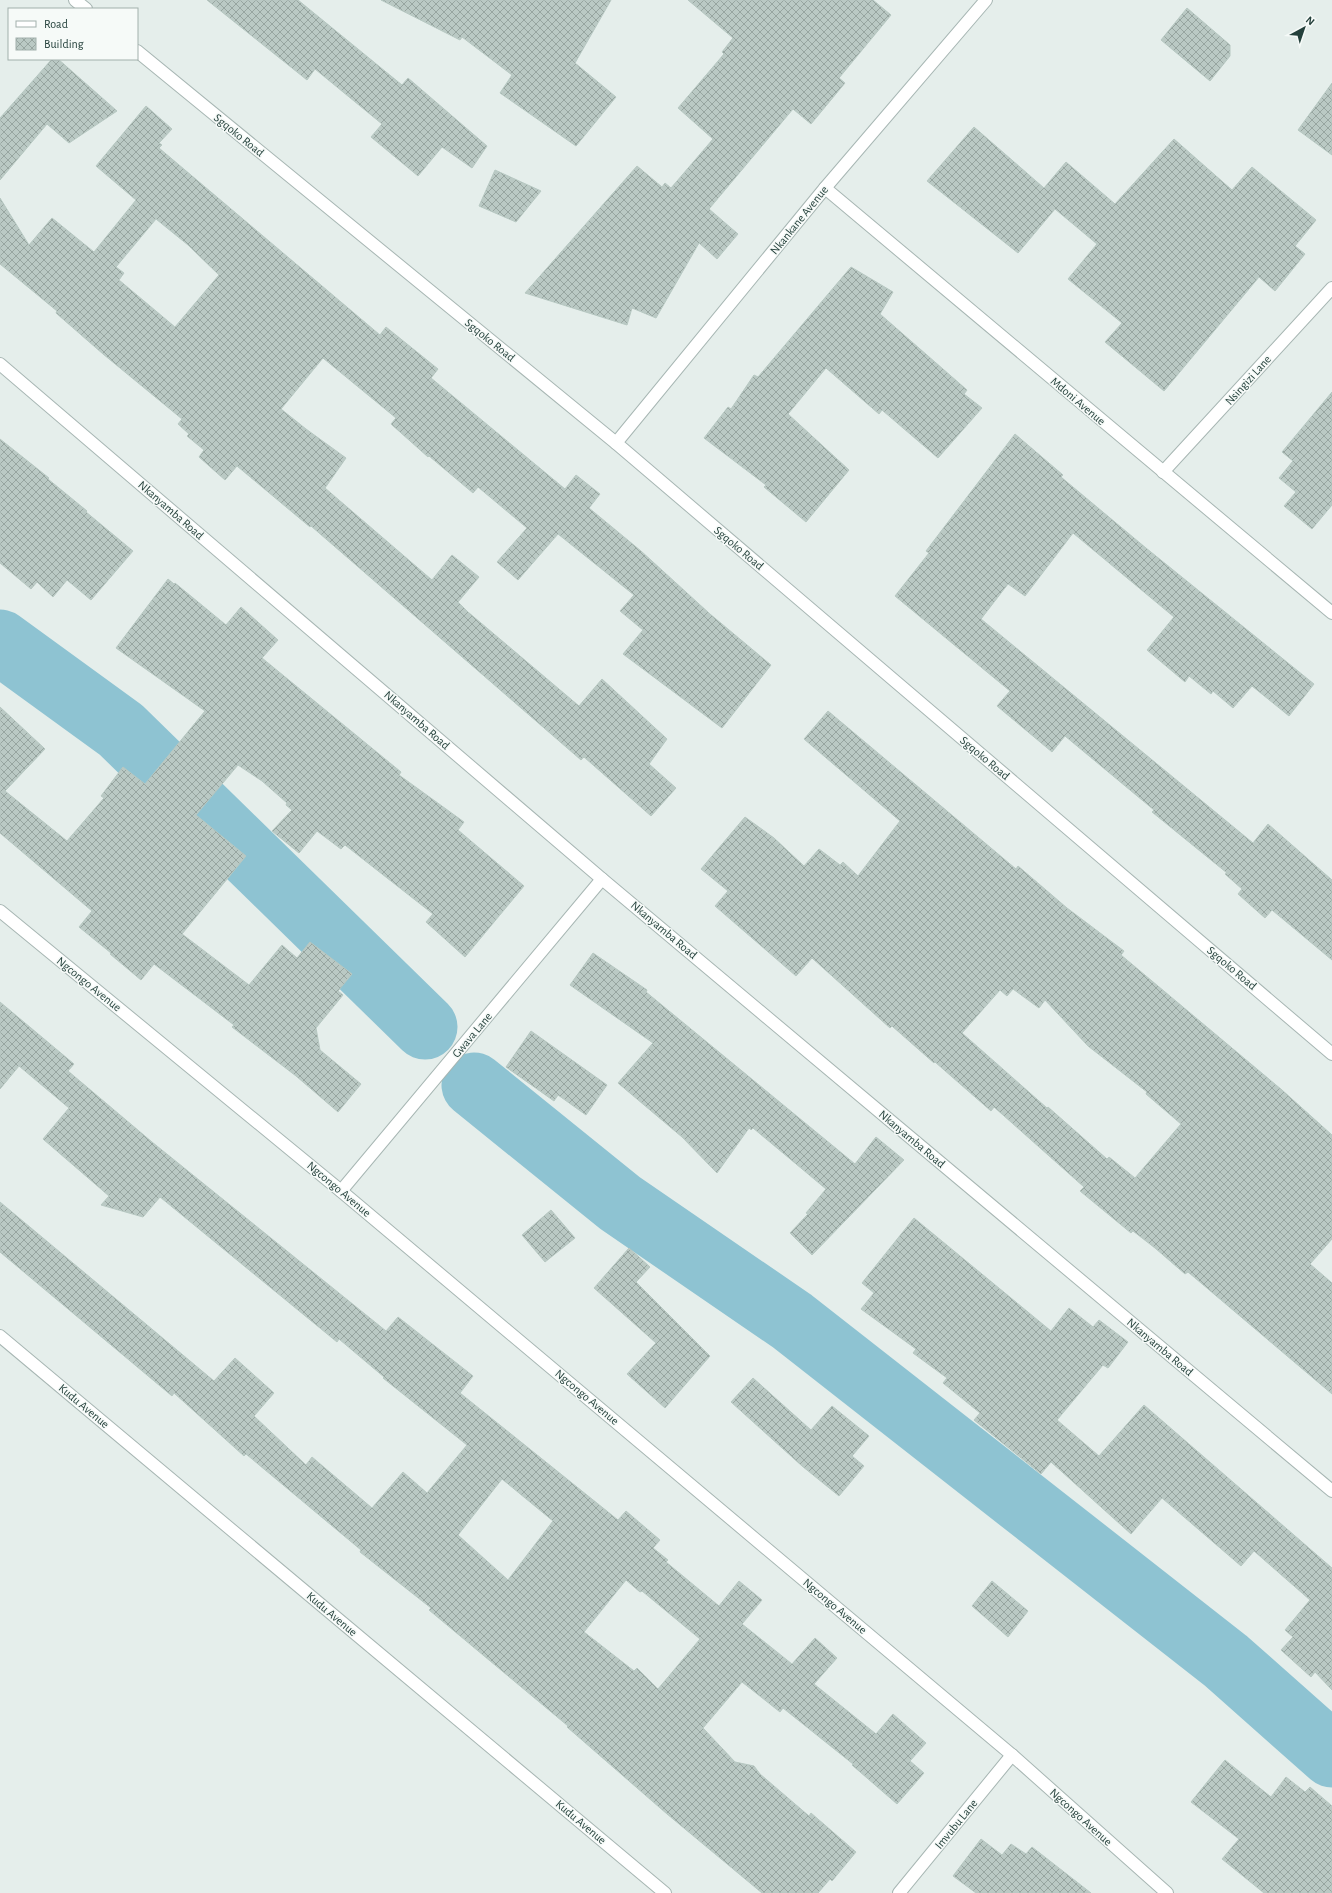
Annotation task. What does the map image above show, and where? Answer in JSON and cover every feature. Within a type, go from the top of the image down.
[{"type":"street","points":[[75,0],[85,8]]},
{"type":"street","name":"Nkankane Avenue","points":[[616,443],[825,188],[986,0]]},
{"type":"street","name":"Sgqoko Road","points":[[138,52],[616,443],[1332,1054]]},
{"type":"street","name":"Mdoni Avenue","points":[[825,188],[1332,613]]},
{"type":"street","name":"Nsingizi Lane","points":[[1163,472],[1332,288]]},
{"type":"street","name":"Nkanyamba Road","points":[[0,364],[602,878],[1332,1491]]},
{"type":"street","name":"Gwava Lane","points":[[341,1191],[602,878]]},
{"type":"street","name":"Ngcongo Avenue","points":[[0,911],[341,1191],[1012,1755],[1167,1893]]},
{"type":"street","name":"Kudu Avenue","points":[[0,1336],[665,1893]]},
{"type":"street","name":"Imvubu Lane","points":[[900,1893],[1012,1755]]},
{"type":"building","points":[[207,0],[298,0],[402,85],[408,78],[487,146],[472,168],[442,147],[418,176],[371,137],[382,124],[315,69],[307,80]]},
{"type":"building","points":[[381,0],[611,0],[575,63],[616,97],[576,146],[500,93],[512,75],[462,37],[460,40]]},
{"type":"building","points":[[688,0],[873,0],[891,15],[839,78],[845,83],[811,124],[793,109],[709,209],[738,234],[717,259],[699,243],[656,318],[632,308],[627,325],[525,293],[637,166],[662,187],[665,183],[671,188],[713,139],[678,108],[724,54],[722,52],[733,38]]},
{"type":"building","points":[[1187,8],[1230,45],[1230,56],[1210,81],[1161,40]]},
{"type":"building","points":[[51,60],[59,60],[117,111],[69,143],[47,124],[0,180],[0,118]]},
{"type":"building","points":[[1332,83],[1332,155],[1298,130]]},
{"type":"building","points":[[146,106],[172,129],[159,143],[162,145],[159,148],[380,335],[386,327],[438,369],[431,378],[565,489],[576,475],[600,494],[589,508],[641,551],[710,614],[771,665],[722,728],[623,654],[643,630],[620,611],[634,595],[558,534],[518,580],[497,562],[527,528],[478,487],[473,493],[429,456],[428,457],[391,424],[396,418],[323,358],[281,409],[346,458],[325,488],[432,580],[452,555],[479,577],[458,602],[468,612],[579,706],[602,679],[667,739],[649,764],[676,788],[651,816],[584,757],[581,760],[311,526],[310,527],[237,466],[225,480],[199,457],[204,450],[187,436],[189,434],[178,424],[182,419],[103,354],[56,313],[57,311],[0,264],[0,198],[29,245],[52,218],[94,252],[136,200],[96,166]],"holes":[[[156,219],[188,245],[219,275],[175,327],[119,280],[124,273],[116,267]]]},
{"type":"building","points":[[974,127],[1044,188],[1066,162],[1115,204],[1174,139],[1232,190],[1252,167],[1316,220],[1295,246],[1305,254],[1275,291],[1259,277],[1164,391],[1105,342],[1122,323],[1068,279],[1097,244],[1055,209],[1018,253],[927,181]]},
{"type":"building","points":[[495,170],[541,191],[516,222],[479,206]]},
{"type":"building","points":[[851,267],[893,292],[880,314],[967,390],[964,394],[982,408],[938,458],[882,410],[879,414],[826,368],[788,414],[849,470],[806,522],[764,487],[766,485],[704,438],[728,407],[731,409],[754,375],[758,377]]},
{"type":"building","points":[[1332,392],[1332,505],[1312,529],[1284,506],[1296,492],[1279,478],[1293,461],[1282,452]]},
{"type":"building","points":[[1015,434],[1063,475],[1061,477],[1314,684],[1289,716],[1252,686],[1233,708],[1213,691],[1211,694],[1189,676],[1185,682],[1147,650],[1174,617],[1073,533],[1025,596],[1008,584],[981,619],[1253,843],[1268,824],[1332,880],[1332,960],[1272,910],[1265,918],[1238,894],[1242,889],[1225,874],[1227,873],[1152,812],[1154,810],[1065,736],[1052,752],[997,706],[1010,691],[895,596],[929,553],[926,551]]},
{"type":"building","points":[[0,439],[49,478],[48,479],[133,551],[91,600],[67,580],[53,597],[37,582],[31,589],[0,563]]},
{"type":"building","points":[[168,579],[174,584],[175,583],[226,625],[241,607],[278,640],[262,658],[401,772],[399,775],[464,822],[458,830],[524,886],[465,957],[426,922],[433,914],[345,845],[341,849],[317,831],[299,853],[272,831],[292,810],[286,805],[287,803],[262,781],[238,765],[196,815],[246,856],[182,934],[249,985],[282,945],[297,958],[310,942],[352,974],[338,991],[343,995],[316,1028],[320,1050],[361,1084],[338,1112],[296,1076],[232,1027],[234,1025],[154,964],[141,980],[79,927],[92,911],[0,833],[0,707],[45,749],[5,791],[67,841],[104,798],[101,796],[123,767],[145,784],[205,711],[116,648]]},
{"type":"building","points":[[828,711],[1016,869],[1018,866],[1067,908],[1124,951],[1121,955],[1282,1090],[1332,1135],[1332,1239],[1310,1264],[1332,1283],[1332,1394],[1188,1272],[1185,1274],[1155,1248],[1133,1231],[1131,1233],[1080,1191],[1084,1187],[994,1107],[991,1111],[892,1026],[890,1028],[812,958],[796,976],[715,906],[728,891],[701,869],[745,817],[774,838],[804,866],[819,849],[840,865],[843,862],[858,876],[900,821],[804,739]],"holes":[[[1013,989],[1039,1008],[1045,1000],[1088,1046],[1147,1092],[1146,1094],[1181,1124],[1135,1178],[1109,1157],[1107,1159],[962,1033],[1000,990],[1007,996]]]},
{"type":"building","points":[[593,953],[647,990],[646,992],[855,1164],[876,1137],[904,1160],[812,1255],[790,1233],[808,1214],[806,1213],[826,1189],[753,1128],[751,1130],[749,1128],[717,1173],[682,1137],[618,1083],[653,1043],[570,985]]},
{"type":"building","points":[[0,1002],[74,1064],[68,1071],[152,1142],[386,1331],[398,1317],[473,1376],[460,1393],[618,1520],[626,1511],[660,1540],[653,1548],[668,1560],[666,1562],[719,1606],[739,1581],[762,1600],[742,1624],[792,1664],[815,1638],[837,1658],[814,1684],[876,1734],[893,1714],[926,1743],[910,1761],[924,1773],[897,1804],[852,1765],[853,1764],[783,1708],[780,1712],[742,1682],[703,1728],[735,1762],[754,1766],[760,1774],[809,1816],[811,1813],[856,1852],[832,1881],[830,1879],[818,1893],[762,1893],[667,1814],[567,1727],[568,1726],[429,1610],[431,1608],[360,1552],[361,1550],[246,1454],[244,1456],[174,1393],[172,1396],[0,1252],[0,1202],[214,1381],[235,1358],[274,1393],[254,1416],[306,1465],[312,1457],[372,1508],[403,1472],[427,1493],[467,1445],[383,1378],[384,1377],[339,1339],[337,1342],[160,1197],[143,1217],[101,1205],[109,1196],[43,1139],[69,1108],[19,1066],[0,1089]],"holes":[[[502,1479],[553,1521],[508,1580],[458,1535]],[[626,1580],[640,1592],[642,1591],[700,1639],[658,1689],[637,1668],[634,1671],[584,1632]]]},
{"type":"building","points":[[531,1031],[607,1085],[586,1115],[558,1095],[554,1101],[506,1067]]},
{"type":"building","points":[[551,1210],[575,1238],[545,1262],[522,1235]]},
{"type":"building","points":[[914,1218],[1051,1331],[1069,1308],[1093,1327],[1099,1320],[1128,1342],[1108,1368],[1103,1365],[1057,1420],[1099,1456],[1144,1405],[1332,1568],[1332,1690],[1315,1672],[1311,1677],[1281,1650],[1293,1637],[1285,1630],[1310,1600],[1254,1551],[1241,1566],[1162,1498],[1131,1534],[1051,1462],[1041,1474],[974,1420],[980,1413],[943,1383],[947,1378],[913,1353],[916,1349],[861,1309],[874,1293],[862,1283]]},
{"type":"building","points":[[629,1248],[650,1267],[636,1282],[710,1356],[665,1408],[627,1374],[656,1343],[594,1288]]},
{"type":"building","points":[[753,1378],[811,1430],[832,1406],[869,1436],[852,1456],[864,1466],[839,1496],[802,1466],[731,1402]]},
{"type":"building","points":[[992,1581],[1028,1611],[1008,1637],[972,1606]]},
{"type":"building","points":[[1225,1760],[1271,1797],[1286,1777],[1305,1792],[1310,1787],[1332,1806],[1332,1893],[1264,1893],[1222,1859],[1239,1839],[1191,1802]]},
{"type":"building","points":[[981,1839],[1002,1855],[1011,1844],[1026,1854],[1032,1847],[1091,1893],[976,1893],[953,1876]]},
{"type":"waterway","points":[[0,642],[121,730],[425,1027]]},
{"type":"waterway","points":[[474,1085],[620,1203],[792,1321],[1226,1661],[1332,1755]]}]
